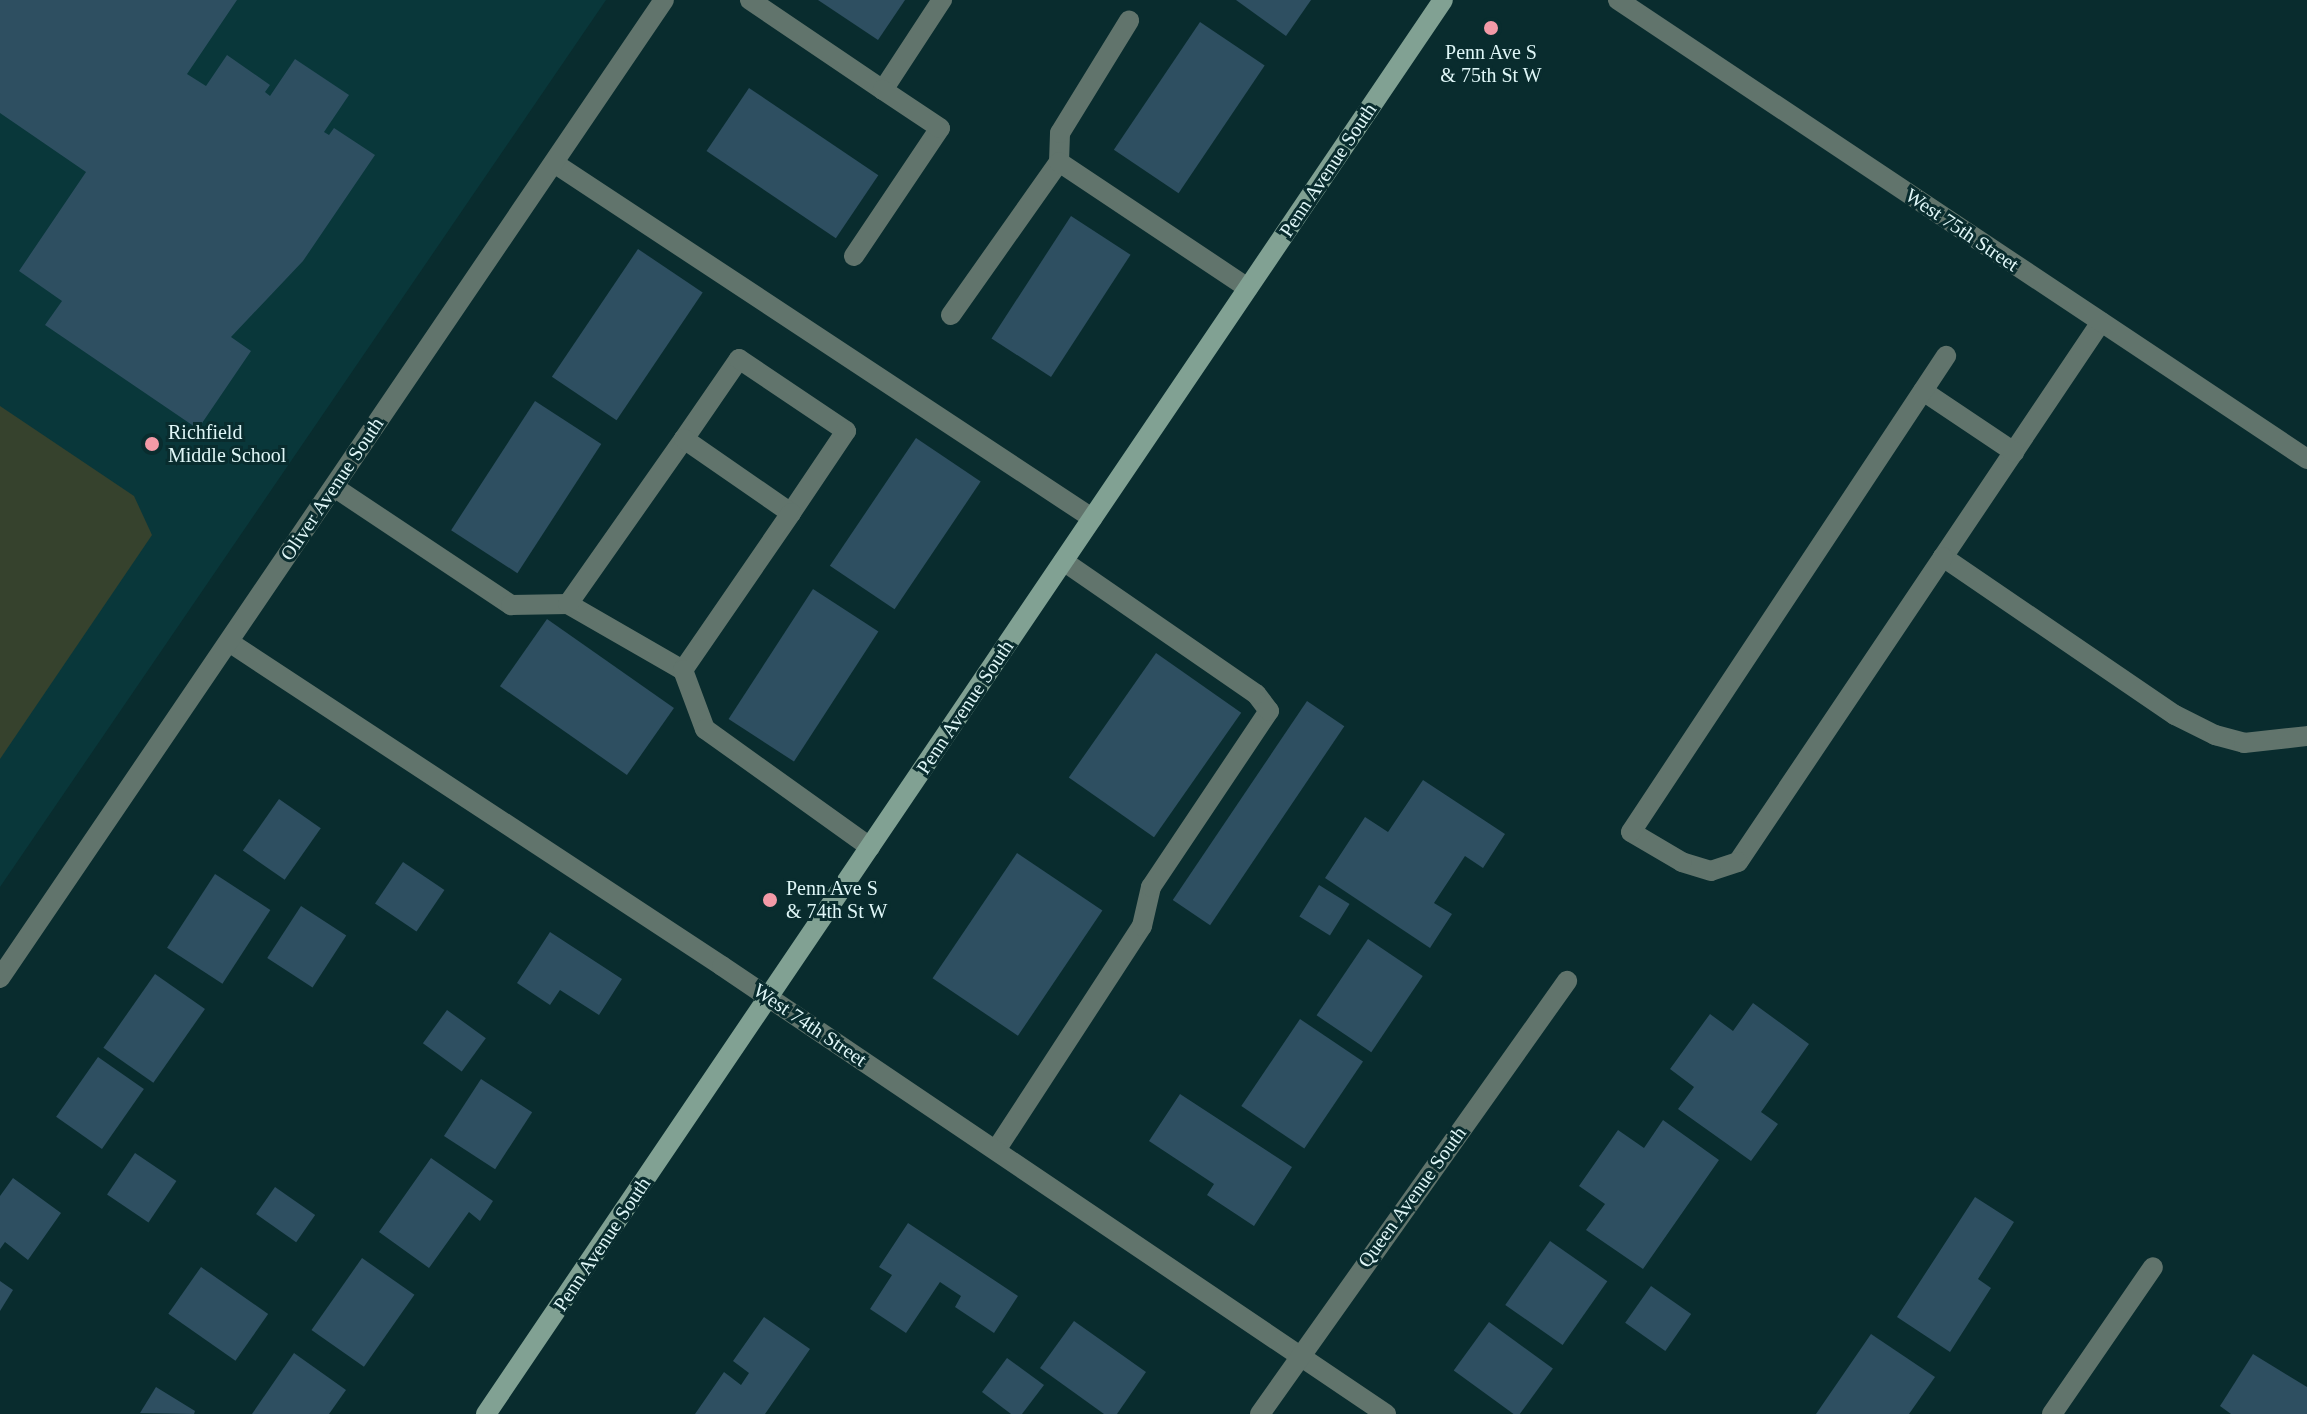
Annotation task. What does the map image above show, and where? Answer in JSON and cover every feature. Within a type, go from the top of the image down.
[{"type":"main road","name":"Penn Avenue South","points":[[486,1414],[1443,0]]},
{"type":"street","name":"Oliver Avenue South","points":[[0,978],[664,0]]},
{"type":"street","points":[[750,0],[940,128],[854,256]]},
{"type":"street","points":[[883,90],[942,0]]},
{"type":"street","name":"West 75th Street","points":[[1618,0],[2307,459]]},
{"type":"street","points":[[951,315],[1059,162],[1060,133],[1129,21]]},
{"type":"street","points":[[1059,162],[1248,288]]},
{"type":"street","points":[[554,163],[1092,518]]},
{"type":"street","points":[[1946,356],[1631,832],[1682,862],[1711,871],[1738,862],[2101,322]]},
{"type":"street","points":[[568,604],[739,359],[846,431],[683,670]]},
{"type":"street","points":[[1923,391],[2014,452]]},
{"type":"street","points":[[684,439],[791,513]]},
{"type":"street","points":[[334,487],[511,605],[568,604],[683,670],[705,729],[870,847]]},
{"type":"street","points":[[1943,557],[2175,715],[2215,735],[2244,743],[2307,736]]},
{"type":"street","points":[[996,1150],[1142,926],[1151,887],[1269,711],[1256,694],[1063,561]]},
{"type":"street","name":"West 74th Street","points":[[229,642],[768,997],[1386,1414]]},
{"type":"street","name":"Queen Avenue South","points":[[1260,1414],[1567,981]]},
{"type":"street","points":[[2052,1414],[2153,1267]]},
{"type":"shaded area","name":"Richfield Middle School","points":[[0,0],[606,0],[0,887]]},
{"type":"green space","points":[[0,406],[134,496],[152,535],[0,759]]},
{"type":"building","points":[[0,0],[237,0],[187,74],[206,86],[227,55],[270,85],[265,92],[270,96],[295,59],[349,95],[324,132],[329,135],[334,128],[375,155],[303,261],[231,337],[251,351],[198,429],[45,325],[62,301],[19,271],[86,172],[0,113]]},
{"type":"building","points":[[818,0],[905,0],[878,40]]},
{"type":"building","points":[[1236,0],[1311,0],[1286,36]]},
{"type":"building","points":[[1200,22],[1265,66],[1179,193],[1114,150]]},
{"type":"building","points":[[749,88],[878,175],[836,238],[707,151]]},
{"type":"building","points":[[1071,216],[1131,255],[1051,377],[991,338]]},
{"type":"building","points":[[638,249],[703,293],[617,420],[552,377]]},
{"type":"building","points":[[535,401],[601,444],[517,573],[451,530]]},
{"type":"building","points":[[916,438],[981,482],[895,609],[830,566]]},
{"type":"building","points":[[813,589],[878,631],[794,761],[729,719]]},
{"type":"building","points":[[547,619],[674,708],[627,775],[500,686]]},
{"type":"building","points":[[1156,653],[1241,713],[1154,837],[1069,778]]},
{"type":"building","points":[[1307,701],[1344,726],[1210,925],[1173,900]]},
{"type":"building","points":[[1423,780],[1505,834],[1483,868],[1465,856],[1434,903],[1452,914],[1430,948],[1325,878],[1365,817],[1388,832]]},
{"type":"building","points":[[279,799],[321,828],[285,880],[243,851]]},
{"type":"building","points":[[1017,853],[1102,911],[1018,1036],[933,978]]},
{"type":"building","points":[[403,862],[444,890],[416,931],[375,903]]},
{"type":"building","points":[[215,874],[270,910],[222,984],[167,948]]},
{"type":"building","points":[[1319,885],[1350,904],[1330,935],[1299,916]]},
{"type":"building","points":[[301,906],[346,935],[313,987],[267,958]]},
{"type":"building","points":[[550,932],[622,979],[599,1015],[560,990],[550,1005],[517,983]]},
{"type":"building","points":[[1368,939],[1423,976],[1371,1052],[1317,1015]]},
{"type":"building","points":[[155,974],[205,1009],[153,1083],[103,1048]]},
{"type":"building","points":[[1753,1003],[1809,1044],[1761,1112],[1778,1124],[1751,1161],[1678,1109],[1694,1087],[1670,1069],[1710,1014],[1733,1031]]},
{"type":"building","points":[[447,1010],[486,1038],[462,1071],[423,1043]]},
{"type":"building","points":[[1300,1019],[1363,1061],[1304,1149],[1241,1106]]},
{"type":"building","points":[[98,1057],[144,1089],[102,1149],[56,1117]]},
{"type":"building","points":[[481,1079],[532,1112],[495,1169],[444,1136]]},
{"type":"building","points":[[1180,1094],[1292,1167],[1254,1226],[1207,1195],[1214,1184],[1149,1141]]},
{"type":"building","points":[[1663,1120],[1719,1160],[1643,1269],[1586,1230],[1605,1204],[1579,1186],[1618,1130],[1644,1148]]},
{"type":"building","points":[[135,1153],[176,1181],[148,1222],[107,1194]]},
{"type":"building","points":[[431,1158],[493,1201],[480,1221],[469,1212],[429,1268],[379,1232]]},
{"type":"building","points":[[13,1178],[61,1213],[28,1260],[5,1242],[0,1249],[0,1196]]},
{"type":"building","points":[[275,1187],[315,1215],[296,1242],[256,1214]]},
{"type":"building","points":[[1975,1197],[2014,1222],[1978,1279],[1991,1288],[1950,1352],[1897,1317]]},
{"type":"building","points":[[908,1223],[1018,1296],[994,1333],[955,1307],[961,1296],[940,1282],[906,1333],[870,1309],[892,1275],[879,1267]]},
{"type":"building","points":[[1550,1241],[1607,1281],[1563,1345],[1505,1305]]},
{"type":"building","points":[[362,1258],[414,1295],[364,1367],[312,1330]]},
{"type":"building","points":[[201,1267],[268,1314],[235,1361],[168,1314]]},
{"type":"building","points":[[0,1281],[13,1290],[0,1311]]},
{"type":"building","points":[[1651,1286],[1691,1314],[1665,1351],[1625,1323]]},
{"type":"building","points":[[764,1317],[810,1349],[765,1414],[695,1414],[724,1372],[741,1385],[749,1373],[733,1361]]},
{"type":"building","points":[[1074,1321],[1146,1372],[1117,1414],[1104,1414],[1040,1368]]},
{"type":"building","points":[[1489,1322],[1553,1368],[1520,1414],[1514,1414],[1454,1371]]},
{"type":"building","points":[[1871,1334],[1935,1377],[1909,1414],[1816,1414]]},
{"type":"building","points":[[294,1353],[346,1390],[329,1414],[252,1414]]},
{"type":"building","points":[[2253,1354],[2307,1387],[2307,1414],[2231,1414],[2220,1406]]},
{"type":"building","points":[[1007,1358],[1044,1385],[1022,1414],[1011,1414],[982,1392]]},
{"type":"building","points":[[156,1387],[195,1411],[194,1414],[140,1413]]},
{"type":"place","name":"Penn Ave S & 75th St W","points":[[1491,28]]},
{"type":"place","name":"Richfield Middle School","points":[[152,444]]},
{"type":"place","name":"Penn Ave S & 74th St W","points":[[770,900]]}]
